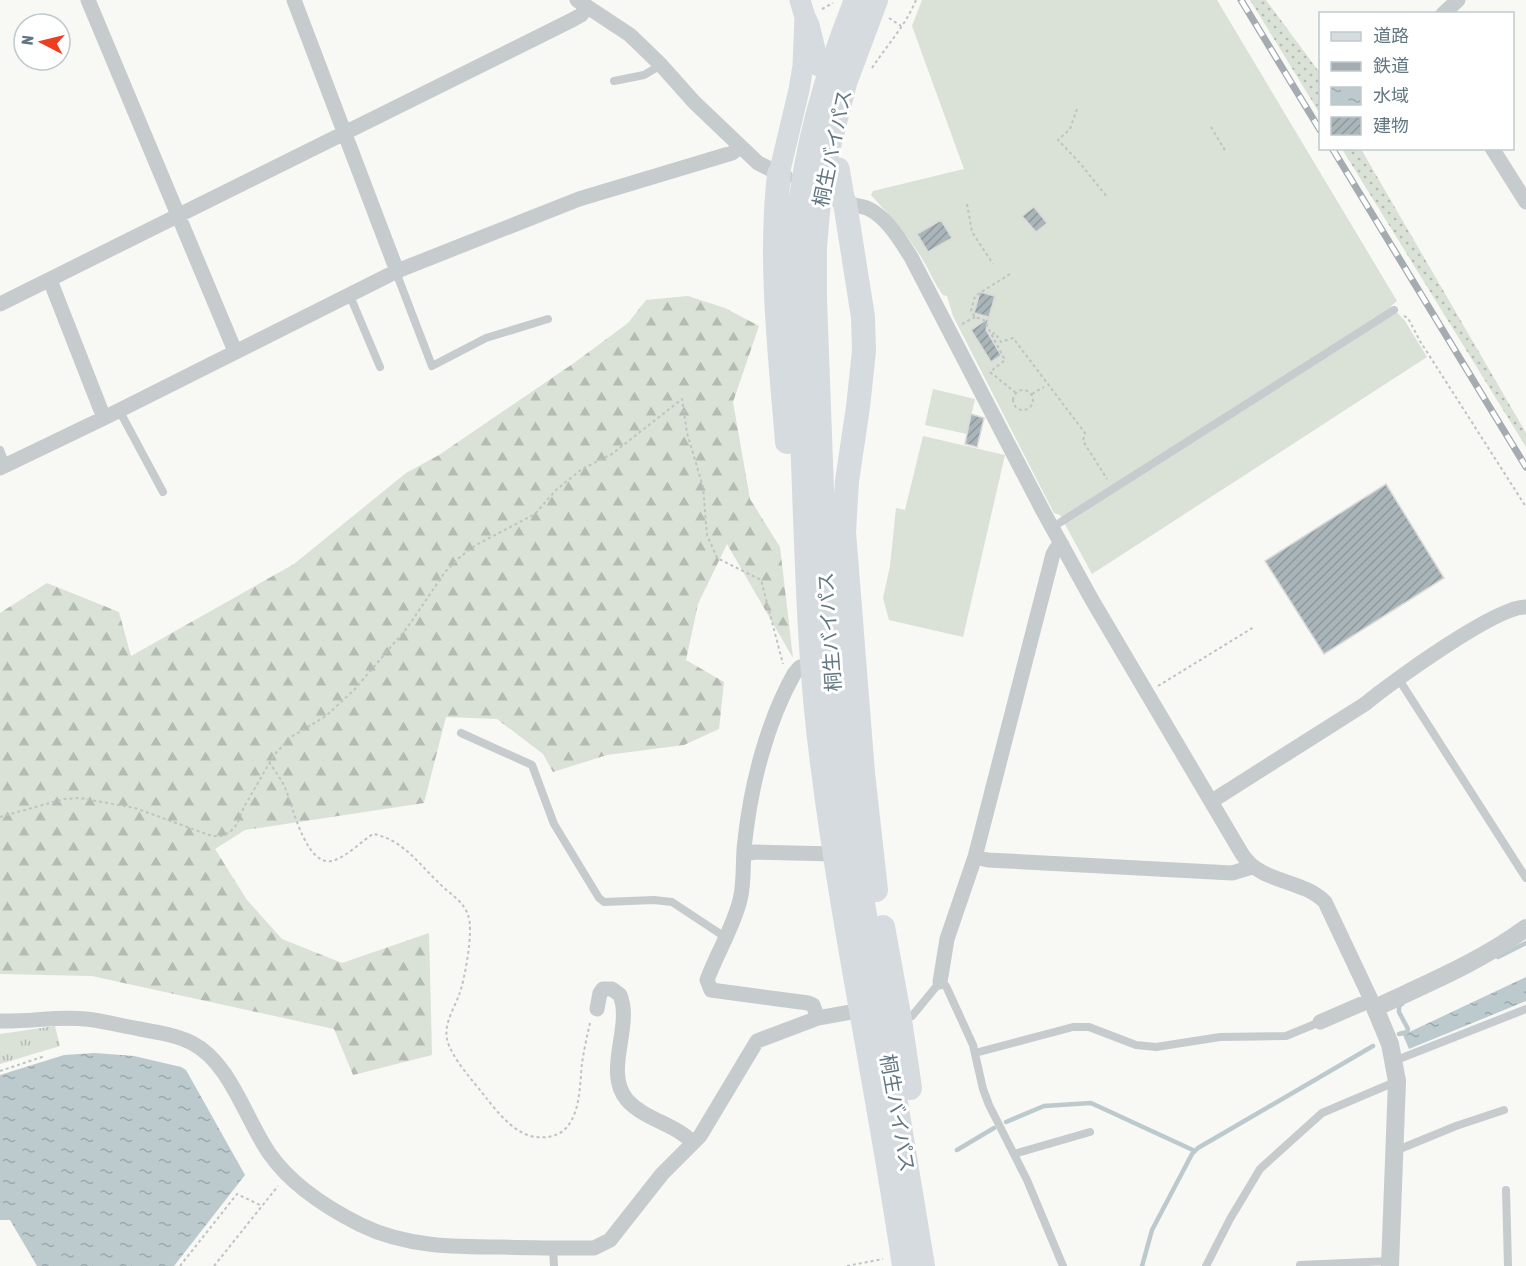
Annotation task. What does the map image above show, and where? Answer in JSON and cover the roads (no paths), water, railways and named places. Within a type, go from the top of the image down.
[{"type":"highway","name":"桐生バイパス","points":[[847,2],[831,68],[812,131],[798,226],[797,308],[809,616],[803,669],[862,1010],[910,1262]]},
{"type":"highway","name":"桐生バイパス","points":[[883,9],[845,83],[826,158],[815,247],[815,300],[830,663],[843,782],[915,1216],[910,1262]]},
{"type":"highway","points":[[786,176],[774,227],[777,323],[798,568],[809,616]]},
{"type":"highway","points":[[840,202],[863,319],[864,351],[844,510],[845,563],[869,836],[876,893],[900,1020],[917,1160],[919,1185],[915,1216]]},
{"type":"main road","points":[[806,10],[819,66]]},
{"type":"main road","points":[[786,176],[803,66],[806,10]]},
{"type":"main road","points":[[839,168],[840,202]]},
{"type":"street","points":[[88,0],[235,351]]},
{"type":"street","points":[[294,0],[397,271]]},
{"type":"street","points":[[1445,12],[1458,0]]},
{"type":"street","points":[[0,304],[344,131],[572,20],[581,15],[582,3],[622,28],[758,163],[786,176]]},
{"type":"street","points":[[3,466],[397,271],[579,199],[732,153],[740,147]]},
{"type":"street","points":[[1493,150],[1526,202]]},
{"type":"street","points":[[840,202],[854,204],[874,212],[896,235],[911,257],[1062,545],[1242,854],[1252,867],[1262,874],[1304,887],[1325,902],[1373,1004],[1390,1044],[1394,1061],[1397,1082],[1390,1264]]},
{"type":"street","points":[[50,280],[104,418]]},
{"type":"street","points":[[940,982],[947,939],[975,857],[1053,554],[1062,545]]},
{"type":"street","points":[[1212,801],[1365,704],[1398,678],[1493,617],[1516,607],[1526,607]]},
{"type":"street","points":[[803,669],[770,727],[761,756],[745,839],[744,874],[740,900],[707,980],[711,990],[808,1003],[813,1005],[818,1018]]},
{"type":"street","points":[[744,854],[755,852],[834,854]]},
{"type":"street","points":[[975,857],[988,860],[1232,873],[1252,867]]},
{"type":"street","points":[[1320,1022],[1373,1004],[1453,972],[1513,938],[1526,928]]},
{"type":"street","points":[[597,1009],[603,989],[612,989],[620,995],[623,1008],[618,1081],[628,1102],[687,1136],[693,1143]]},
{"type":"street","points":[[0,1021],[87,1019],[163,1034],[194,1044],[222,1071],[254,1130],[287,1174],[338,1213],[370,1229],[400,1239],[450,1246],[594,1248],[610,1240],[662,1174],[706,1129],[757,1041],[818,1018],[862,1010]]},
{"type":"lane","points":[[614,81],[644,75],[661,65]]},
{"type":"lane","points":[[397,271],[432,366],[486,338],[548,319]]},
{"type":"lane","points":[[350,296],[380,367]]},
{"type":"lane","points":[[1053,528],[1394,310]]},
{"type":"lane","points":[[119,410],[163,492]]},
{"type":"lane","points":[[0,450],[3,466]]},
{"type":"lane","points":[[1398,678],[1526,878]]},
{"type":"lane","points":[[460,733],[532,765],[555,824],[599,898],[604,902],[654,900],[672,902],[725,937]]},
{"type":"lane","points":[[900,1020],[912,1016],[940,982],[946,986],[975,1053],[982,1089],[1028,1180],[1063,1266]]},
{"type":"lane","points":[[1394,1061],[1526,1009]]},
{"type":"lane","points":[[975,1053],[1073,1027],[1089,1027],[1136,1045],[1156,1047],[1220,1037],[1286,1036],[1320,1022]]},
{"type":"lane","points":[[1206,1266],[1230,1219],[1260,1169],[1322,1113],[1397,1082]]},
{"type":"lane","points":[[1395,1151],[1456,1126],[1504,1110]]},
{"type":"lane","points":[[1014,1154],[1090,1132]]},
{"type":"lane","points":[[1506,1190],[1508,1266]]},
{"type":"lane","points":[[553,1248],[554,1266]]},
{"type":"lane","points":[[1300,1265],[1390,1264]]},
{"type":"water","points":[[1526,977],[1526,1001],[1409,1049],[1403,1035]]},
{"type":"water","points":[[95,1053],[134,1056],[186,1070],[245,1175],[174,1266],[37,1266],[10,1220],[0,1220],[0,1075],[64,1055]]},
{"type":"waterway","points":[[1498,957],[1526,943]]},
{"type":"waterway","points":[[1399,1034],[1407,1032],[1408,1029],[1399,1012],[1399,1006],[1402,1004]]},
{"type":"waterway","points":[[1142,1266],[1152,1230],[1192,1154],[1198,1148],[1373,1046]]},
{"type":"waterway","points":[[1006,1122],[1044,1106],[1091,1103],[1195,1151]]},
{"type":"waterway","points":[[957,1150],[994,1128]]},
{"type":"railway","points":[[1241,0],[1319,128]]},
{"type":"railway","points":[[1333,150],[1526,467]]}]
